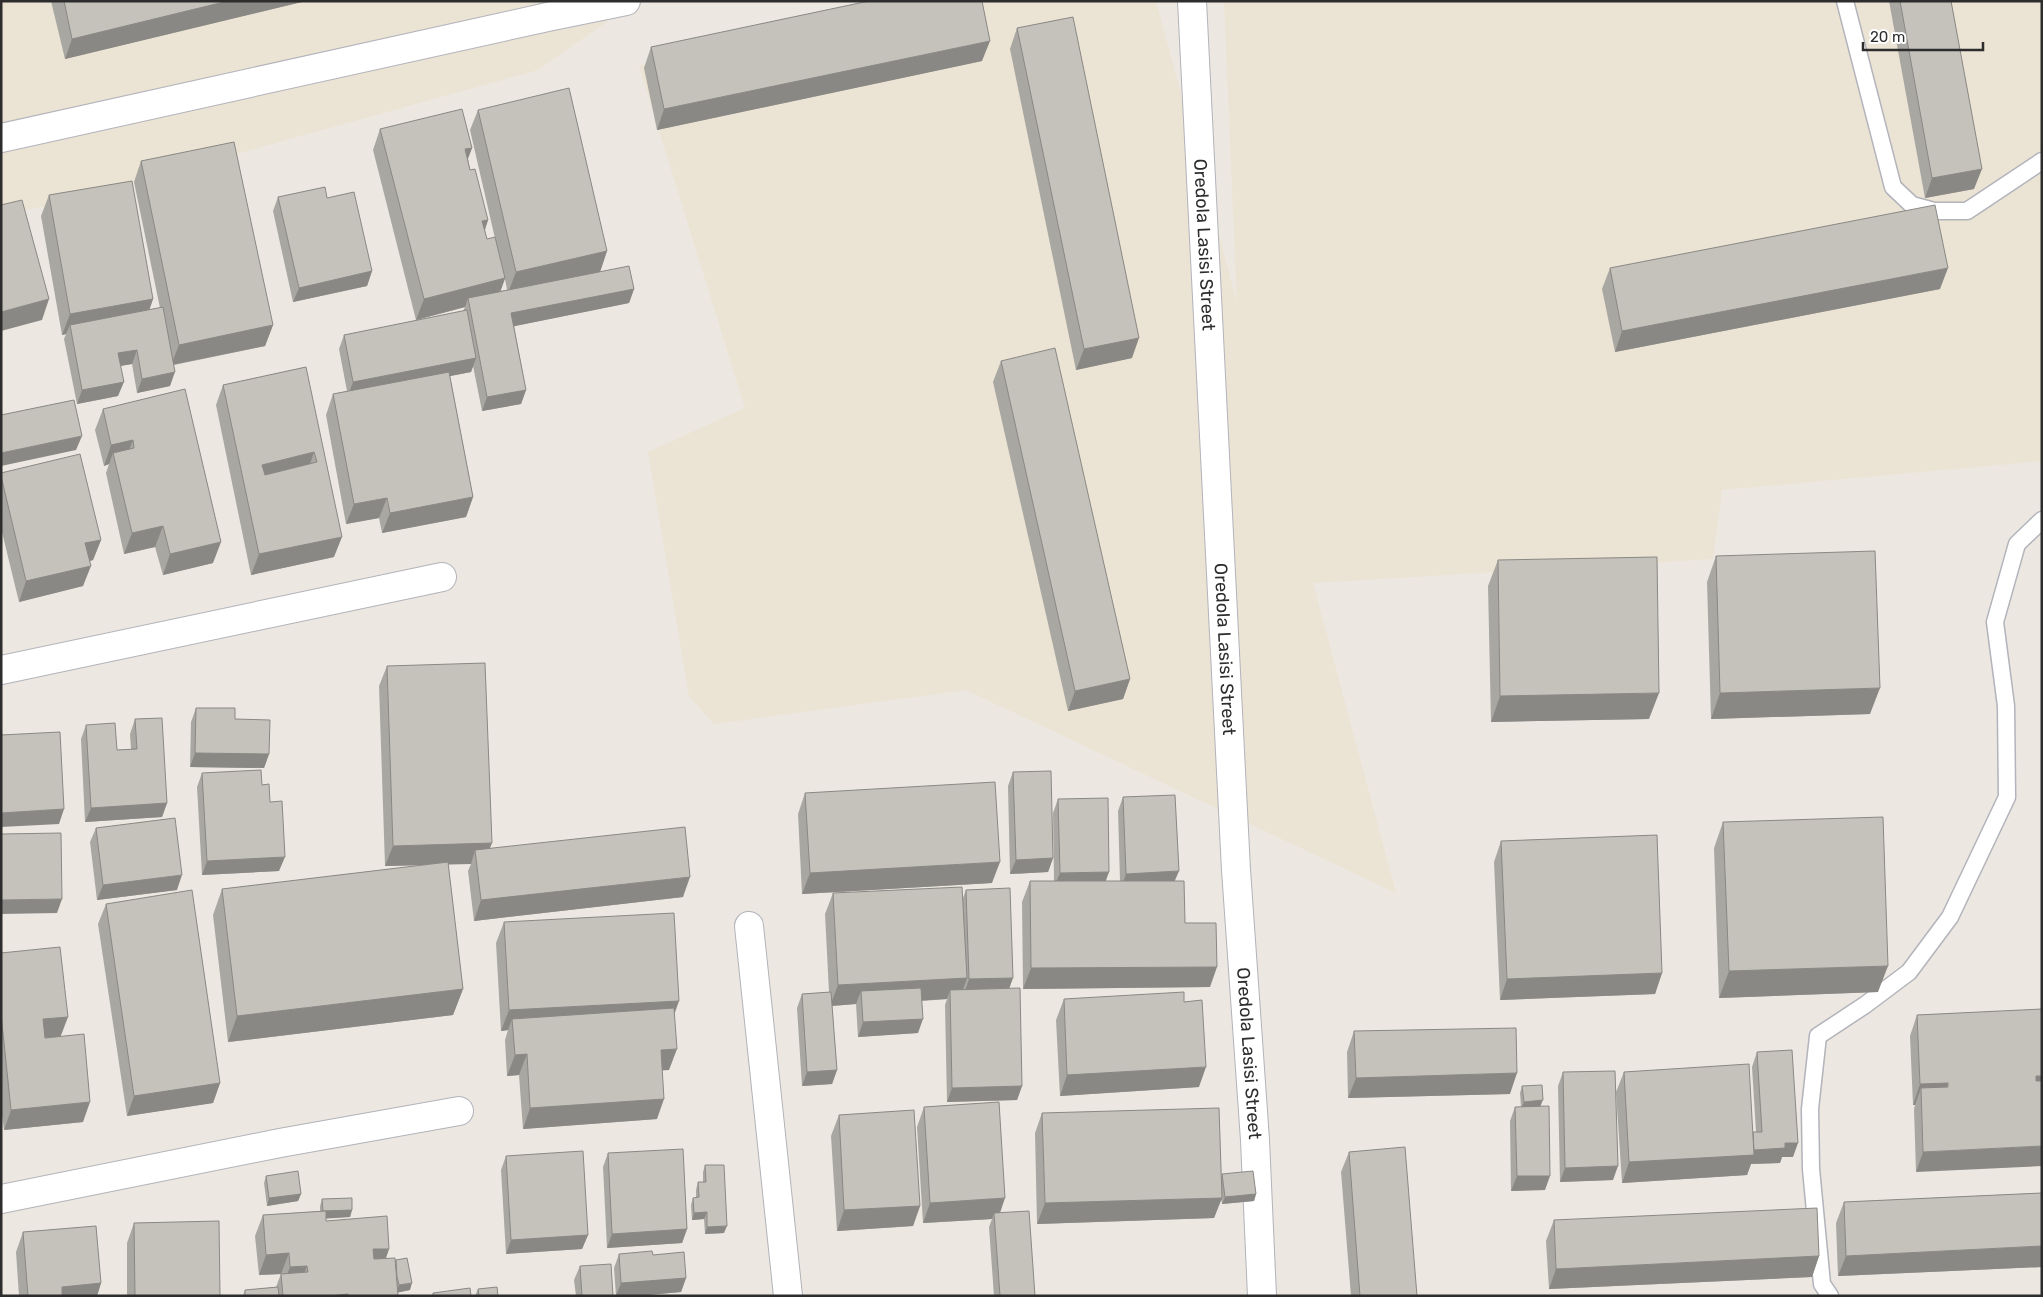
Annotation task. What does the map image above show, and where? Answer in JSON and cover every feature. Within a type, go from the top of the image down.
[{"type":"street","points":[[1,138],[626,1]]},
{"type":"street","name":"Oredola Lasisi Street","points":[[1192,1],[1236,870],[1255,1140],[1262,1296]]},
{"type":"street","points":[[1,670],[442,577]]},
{"type":"street","points":[[749,926],[788,1296]]},
{"type":"street","points":[[1,1200],[280,1143],[459,1111]]},
{"type":"lane","points":[[1845,1],[1894,188],[1912,205],[1934,211],[1967,211],[2042,161]]},
{"type":"lane","points":[[1830,1296],[1822,1284],[1811,1169],[1810,1108],[1818,1036],[1865,1005],[1908,972],[1950,917],[2007,797],[2006,706],[1995,622],[2018,544],[2042,520]]},
{"type":"shaded area","points":[[1,1],[644,1],[625,9],[538,70],[57,204],[1,214]]},
{"type":"shaded area","points":[[882,1],[1156,1],[1237,303],[1224,1],[2042,1],[2042,461],[1722,490],[1713,559],[1313,583],[1396,893],[966,690],[714,724],[689,696],[648,452],[745,408],[639,66]]},
{"type":"building","points":[[64,1],[228,1],[72,39]]},
{"type":"building","points":[[869,1],[982,1],[990,41],[664,109],[651,47]]},
{"type":"building","points":[[1900,1],[1951,1],[1982,169],[1932,178]]},
{"type":"building","points":[[1073,17],[1139,338],[1084,349],[1017,28]]},
{"type":"building","points":[[569,88],[607,251],[516,272],[478,110]]},
{"type":"building","points":[[462,109],[472,148],[465,149],[470,170],[475,169],[488,220],[482,221],[487,239],[495,237],[505,278],[424,299],[380,129]]},
{"type":"building","points":[[234,142],[273,325],[179,345],[141,161]]},
{"type":"building","points":[[132,181],[153,299],[70,314],[49,195]]},
{"type":"building","points":[[325,187],[327,198],[354,192],[372,271],[299,288],[278,197]]},
{"type":"building","points":[[22,200],[49,299],[1,312],[1,205]]},
{"type":"building","points":[[1935,205],[1948,268],[1622,331],[1610,268]]},
{"type":"building","points":[[629,266],[634,289],[511,313],[526,390],[487,397],[468,298]]},
{"type":"building","points":[[163,307],[175,372],[142,379],[137,350],[118,353],[124,382],[82,390],[70,325]]},
{"type":"building","points":[[467,310],[476,358],[353,382],[344,335]]},
{"type":"building","points":[[1055,348],[1130,679],[1075,691],[1001,361]]},
{"type":"building","points":[[306,367],[342,537],[259,554],[223,385]],"holes":[[[314,452],[317,462],[265,475],[262,465]]]},
{"type":"building","points":[[449,372],[473,497],[390,513],[387,498],[354,504],[333,394]]},
{"type":"building","points":[[185,389],[221,542],[170,554],[163,526],[132,533],[113,453],[134,448],[133,440],[111,445],[103,409]]},
{"type":"building","points":[[74,400],[82,436],[1,453],[1,415]]},
{"type":"building","points":[[80,454],[101,540],[85,543],[91,566],[26,581],[1,473]]},
{"type":"building","points":[[1875,551],[1880,688],[1720,693],[1716,556]]},
{"type":"building","points":[[1657,557],[1659,693],[1500,696],[1498,560]]},
{"type":"building","points":[[485,663],[492,843],[393,846],[387,666]]},
{"type":"building","points":[[196,708],[235,708],[235,719],[270,720],[269,754],[195,753]]},
{"type":"building","points":[[162,718],[167,803],[91,808],[86,725],[115,723],[117,750],[137,749],[135,719]]},
{"type":"building","points":[[60,732],[64,809],[1,813],[1,735]]},
{"type":"building","points":[[261,770],[262,785],[269,784],[270,802],[282,801],[285,857],[207,861],[202,773]]},
{"type":"building","points":[[1051,771],[1053,858],[1016,860],[1013,772]]},
{"type":"building","points":[[995,782],[1000,862],[810,873],[805,793]]},
{"type":"building","points":[[1175,795],[1179,871],[1126,874],[1123,797]]},
{"type":"building","points":[[1108,798],[1109,872],[1060,873],[1058,799]]},
{"type":"building","points":[[1883,817],[1888,966],[1729,971],[1723,822]]},
{"type":"building","points":[[175,818],[182,875],[103,885],[96,828]]},
{"type":"building","points":[[685,827],[690,877],[481,900],[475,850]]},
{"type":"building","points":[[61,833],[62,899],[1,900],[1,834]]},
{"type":"building","points":[[1657,835],[1662,973],[1507,979],[1501,841]]},
{"type":"building","points":[[448,862],[463,989],[237,1016],[222,889]]},
{"type":"building","points":[[1030,881],[1184,881],[1185,923],[1216,923],[1217,967],[1031,968]]},
{"type":"building","points":[[962,887],[967,978],[838,985],[833,893]]},
{"type":"building","points":[[1010,888],[1013,978],[969,979],[966,890]]},
{"type":"building","points":[[192,890],[220,1083],[134,1096],[106,904]]},
{"type":"building","points":[[674,913],[679,1001],[509,1010],[504,922]]},
{"type":"building","points":[[60,947],[68,1017],[43,1019],[45,1038],[84,1034],[90,1102],[11,1110],[1,1014],[1,953]]},
{"type":"building","points":[[921,988],[923,1019],[863,1022],[861,991]]},
{"type":"building","points":[[1020,988],[1022,1086],[952,1088],[950,990]]},
{"type":"building","points":[[831,992],[837,1070],[807,1072],[802,994]]},
{"type":"building","points":[[1184,992],[1184,1002],[1202,1000],[1206,1067],[1067,1075],[1064,999]]},
{"type":"building","points":[[674,1008],[677,1049],[661,1050],[664,1099],[530,1108],[527,1054],[515,1055],[512,1019]]},
{"type":"building","points":[[2042,1009],[2042,1076],[2036,1076],[2036,1081],[2042,1081],[2042,1146],[1923,1152],[1921,1088],[1948,1087],[1948,1083],[1920,1084],[1917,1015]]},
{"type":"building","points":[[1516,1028],[1517,1073],[1356,1078],[1354,1031]]},
{"type":"building","points":[[1792,1050],[1798,1143],[1785,1143],[1785,1148],[1754,1150],[1753,1132],[1762,1132],[1757,1052]]},
{"type":"building","points":[[1749,1064],[1754,1155],[1629,1162],[1624,1072]]},
{"type":"building","points":[[1615,1071],[1618,1166],[1565,1168],[1563,1072]]},
{"type":"building","points":[[1542,1085],[1543,1100],[1524,1102],[1522,1086]]},
{"type":"building","points":[[999,1102],[1005,1198],[930,1203],[924,1107]]},
{"type":"building","points":[[1549,1106],[1550,1176],[1517,1176],[1515,1107]]},
{"type":"building","points":[[1219,1108],[1222,1198],[1045,1203],[1042,1113]]},
{"type":"building","points":[[914,1110],[920,1206],[844,1210],[839,1115]]},
{"type":"building","points":[[1405,1147],[1417,1296],[1360,1296],[1349,1152]]},
{"type":"building","points":[[683,1149],[687,1229],[612,1234],[608,1153]]},
{"type":"building","points":[[583,1151],[588,1235],[511,1240],[506,1156]]},
{"type":"building","points":[[705,1165],[724,1165],[727,1226],[707,1227],[707,1212],[694,1213],[693,1198],[699,1197],[698,1182],[706,1182]]},
{"type":"building","points":[[298,1171],[301,1194],[269,1198],[266,1176]]},
{"type":"building","points":[[1253,1171],[1256,1194],[1225,1197],[1222,1174]]},
{"type":"building","points":[[2042,1193],[2042,1246],[1846,1256],[1844,1202]]},
{"type":"building","points":[[352,1198],[352,1210],[323,1211],[322,1199]]},
{"type":"building","points":[[1817,1208],[1819,1256],[1556,1269],[1554,1220]]},
{"type":"building","points":[[326,1211],[326,1221],[387,1216],[389,1249],[373,1249],[374,1259],[395,1258],[398,1296],[348,1296],[348,1294],[283,1296],[281,1274],[308,1272],[307,1266],[290,1267],[289,1253],[266,1255],[263,1215]]},
{"type":"building","points":[[1029,1211],[1035,1296],[1000,1296],[994,1213]]},
{"type":"building","points":[[219,1221],[220,1296],[135,1296],[134,1223]]},
{"type":"building","points":[[96,1226],[101,1283],[62,1287],[62,1296],[28,1296],[23,1232]]},
{"type":"building","points":[[652,1251],[653,1255],[684,1252],[686,1278],[621,1283],[619,1254]]},
{"type":"building","points":[[407,1258],[412,1283],[399,1285],[396,1260]]},
{"type":"building","points":[[611,1264],[613,1296],[582,1296],[580,1266]]},
{"type":"building","points":[[278,1287],[279,1296],[245,1296],[245,1290]]},
{"type":"building","points":[[497,1287],[498,1296],[479,1296],[478,1289]]},
{"type":"building","points":[[470,1288],[471,1296],[433,1296],[433,1293]]}]
